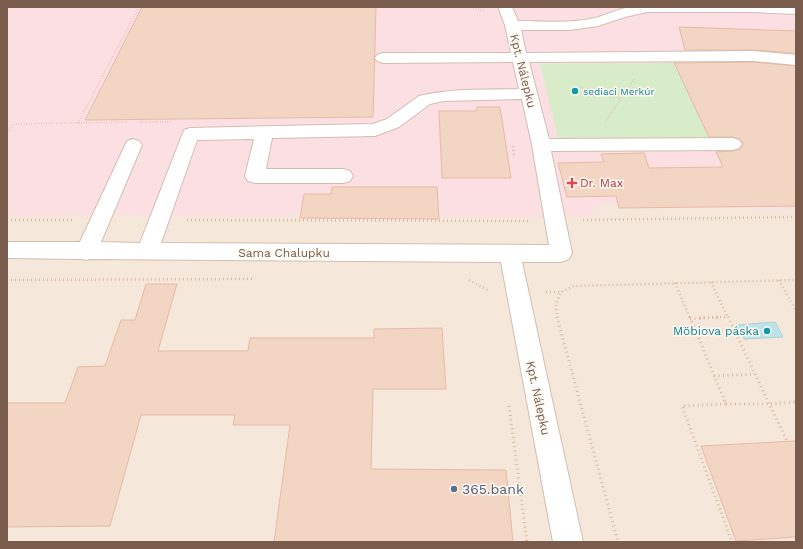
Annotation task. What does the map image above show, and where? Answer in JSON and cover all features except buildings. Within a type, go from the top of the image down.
[{"type":"street","points":[[512,25],[570,26],[598,22],[621,13],[647,8],[752,8],[796,10]]},
{"type":"street","name":"Kpt. Nálepku","points":[[498,10],[512,25],[541,145],[561,253]]},
{"type":"street","points":[[383,58],[752,56],[796,60]]},
{"type":"street","points":[[147,252],[190,134],[375,130],[393,123],[425,100],[444,96],[529,94]]},
{"type":"street","points":[[264,132],[255,176],[344,176]]},
{"type":"street","points":[[541,145],[733,144]]},
{"type":"street","points":[[86,252],[133,145]]},
{"type":"street","name":"Sama Chalupku","points":[[7,250],[86,252],[561,253]]},
{"type":"street","name":"Kpt. Nálepku","points":[[510,254],[568,542]]},
{"type":"path","points":[[78,123],[139,7]]},
{"type":"path","points":[[471,7],[498,10]]},
{"type":"path","points":[[590,145],[636,76]]},
{"type":"path","points":[[580,86],[621,99]]},
{"type":"path","points":[[159,220],[554,221],[796,217]]},
{"type":"path","points":[[7,220],[100,220]]},
{"type":"path","points":[[7,280],[254,279]]},
{"type":"path","points":[[466,280],[472,280],[490,292]]},
{"type":"path","points":[[779,280],[796,311]]},
{"type":"path","points":[[618,542],[557,320],[556,303],[561,292],[574,286],[796,280]]},
{"type":"path","points":[[711,282],[787,441]]},
{"type":"path","points":[[675,283],[726,404]]},
{"type":"path","points":[[690,319],[727,317]]},
{"type":"path","points":[[714,376],[755,374]]},
{"type":"path","points":[[732,542],[682,406],[796,402]]},
{"type":"path","points":[[508,404],[527,542]]},
{"type":"shaded area","points":[[7,7],[796,7],[796,542],[7,542]]},
{"type":"shaded area","points":[[7,7],[796,7],[796,209],[619,208],[618,203],[597,205],[590,217],[7,216]]},
{"type":"green space","points":[[674,63],[710,139],[559,142],[540,64]]},
{"type":"water","points":[[775,322],[783,337],[744,339],[737,325]]},
{"type":"place","name":"sediaci Merkúr","points":[[575,91]]},
{"type":"place","name":"Dr. Max","points":[[572,183]]},
{"type":"place","name":"Möbiova páska","points":[[767,331]]},
{"type":"place","name":"365.bank","points":[[454,489]]}]
